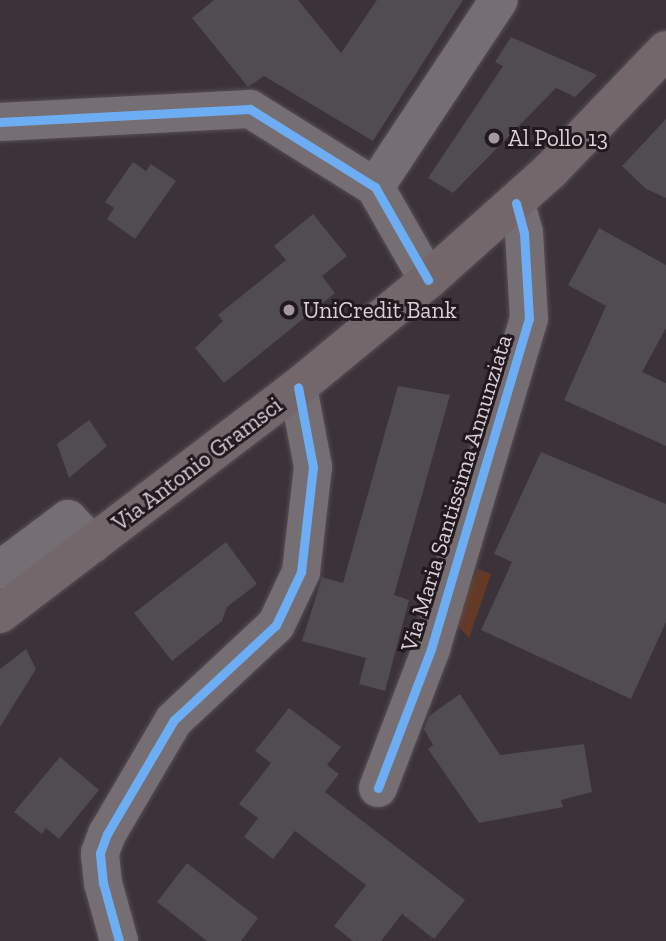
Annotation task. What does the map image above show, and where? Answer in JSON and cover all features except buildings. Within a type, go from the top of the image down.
[{"type":"main road","name":"Via Antonio Gramsci","points":[[0,614],[298,387],[428,280],[516,203],[666,50]]},
{"type":"street","points":[[375,187],[499,0]]},
{"type":"street","points":[[0,122],[250,109],[375,187],[428,280]]},
{"type":"street","name":"Via Maria Santissima Annunziata","points":[[378,788],[431,649],[529,319],[524,233],[516,203]]},
{"type":"street","points":[[119,941],[103,883],[100,853],[107,834],[174,720],[276,625],[301,572],[313,467],[298,387]]},
{"type":"street","points":[[0,569],[68,519],[92,544]]},
{"type":"shaded area","points":[[478,569],[491,574],[469,638],[454,621]]},
{"type":"cycle path","points":[[0,122],[250,109],[375,187],[428,280]]},
{"type":"cycle path","points":[[378,788],[431,649],[529,319],[524,233],[516,203]]},
{"type":"cycle path","points":[[119,941],[103,883],[100,853],[107,834],[174,720],[276,625],[301,572],[313,467],[298,387]]},
{"type":"place","name":"Al Pollo 13","points":[[494,138]]},
{"type":"place","name":"UniCredit Bank","points":[[289,310]]}]
